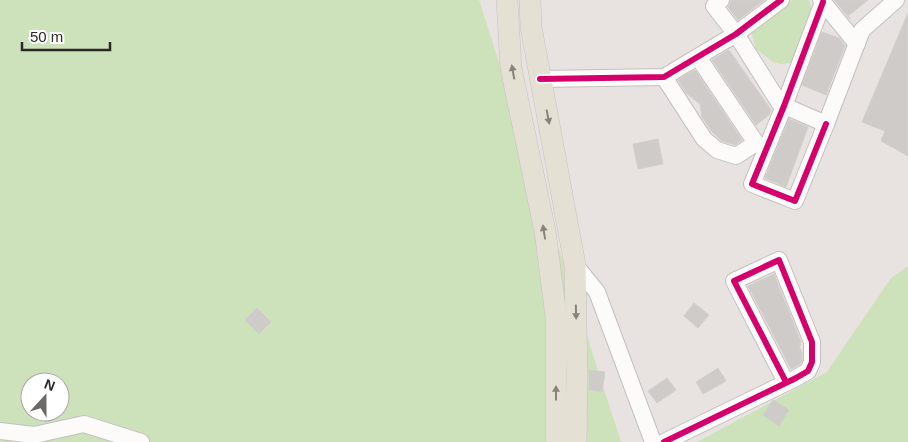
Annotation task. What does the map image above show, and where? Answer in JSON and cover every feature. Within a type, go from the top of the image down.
[{"type":"main road","points":[[507,0],[511,68],[545,231],[556,316],[556,442]]},
{"type":"main road","points":[[530,0],[530,27],[575,265],[576,442]]},
{"type":"street","points":[[721,0],[714,6],[736,34],[780,104],[826,124]]},
{"type":"street","points":[[540,79],[664,77],[736,34],[781,0]]},
{"type":"street","points":[[822,1],[784,106],[761,145],[752,184],[795,201],[862,30],[896,0]]},
{"type":"street","points":[[822,1],[857,44]]},
{"type":"street","points":[[698,57],[761,145]]},
{"type":"street","points":[[664,77],[704,139],[717,150],[736,156],[761,145]]},
{"type":"street","points":[[664,442],[786,382],[808,371],[812,362],[812,342],[779,260],[734,281],[786,382]]},
{"type":"street","points":[[575,265],[597,292],[653,442]]},
{"type":"street","points":[[0,431],[34,435],[84,424],[141,442]]},
{"type":"green space","points":[[0,0],[479,0],[621,442],[0,442]]},
{"type":"green space","points":[[792,0],[809,0],[813,13],[793,61],[781,64],[773,62],[756,49],[751,31]]},
{"type":"green space","points":[[908,266],[908,442],[697,442],[827,372],[891,278]]},
{"type":"building","points":[[731,0],[764,0],[738,20],[728,7]]},
{"type":"building","points":[[834,0],[868,0],[848,16],[850,19]]},
{"type":"building","points":[[908,13],[908,156],[881,141],[885,131],[862,122]]},
{"type":"building","points":[[822,32],[839,38],[845,46],[826,95],[802,85]]},
{"type":"building","points":[[729,50],[771,110],[769,115],[756,125],[712,60]]},
{"type":"building","points":[[695,70],[742,140],[735,145],[722,141],[712,132],[702,117],[700,104],[686,93],[678,80]]},
{"type":"building","points":[[789,119],[808,127],[786,187],[765,178]]},
{"type":"building","points":[[658,139],[663,164],[638,169],[633,144]]},
{"type":"building","points":[[774,274],[801,342],[799,346],[802,360],[800,364],[791,369],[748,286]]},
{"type":"building","points":[[694,303],[709,315],[698,328],[684,316]]},
{"type":"building","points":[[257,308],[271,322],[259,334],[245,320]]},
{"type":"building","points":[[718,368],[726,381],[703,394],[696,382]]},
{"type":"building","points":[[589,370],[605,372],[602,392],[589,390]]},
{"type":"building","points":[[667,378],[676,390],[657,403],[648,391]]},
{"type":"building","points":[[774,400],[789,410],[779,426],[763,415]]},
{"type":"cycle path","points":[[540,79],[664,77],[736,34],[781,0]]},
{"type":"cycle path","points":[[823,2],[752,184],[795,201],[826,124]]},
{"type":"cycle path","points":[[664,442],[796,378],[808,371],[812,362],[812,342],[779,260],[734,281],[786,382]]}]
